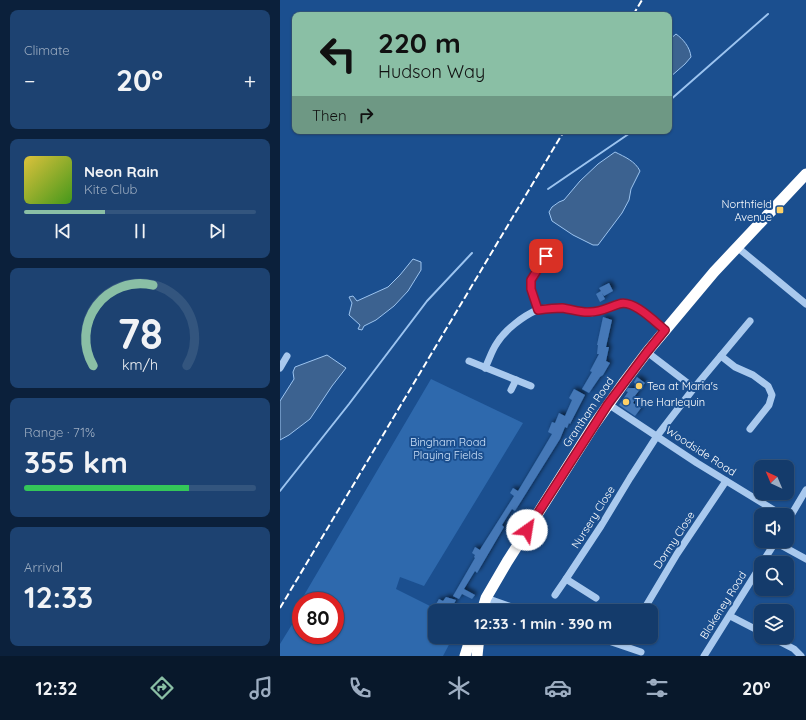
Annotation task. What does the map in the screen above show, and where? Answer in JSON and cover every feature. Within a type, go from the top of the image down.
[{"type":"highway","name":"Grantham Road","points":[[484,604],[486,598],[507,562],[608,404],[647,352],[714,272],[805,178]]},
{"type":"highway","points":[[465,656],[469,644]]},
{"type":"highway","points":[[477,656],[478,644]]},
{"type":"street","points":[[737,247],[806,304]]},
{"type":"street","points":[[538,310],[531,289],[531,280],[551,249]]},
{"type":"street","points":[[546,256],[554,262]]},
{"type":"street","points":[[486,368],[497,343],[523,318],[538,310],[561,308],[588,312],[600,312],[621,303],[631,304],[665,330]]},
{"type":"street","name":"Nursery Close","points":[[555,594],[601,526],[657,436],[694,388],[750,321]]},
{"type":"street","points":[[647,352],[694,388]]},
{"type":"street","points":[[281,365],[287,356]]},
{"type":"street","points":[[721,356],[735,367],[753,375],[768,386],[772,395],[769,405],[750,428]]},
{"type":"street","points":[[469,361],[531,386]]},
{"type":"street","points":[[511,390],[516,380]]},
{"type":"street","name":"Woodside Road","points":[[608,404],[697,463],[770,508]]},
{"type":"street","name":"Dormy Close","points":[[647,604],[677,554],[726,481]]},
{"type":"street","points":[[793,508],[806,490]]},
{"type":"street","points":[[787,548],[806,558]]},
{"type":"street","name":"Blakeney Road","points":[[704,656],[754,577]]},
{"type":"street","points":[[566,579],[596,598]]},
{"type":"street","points":[[486,598],[503,604]]},
{"type":"street","points":[[730,616],[754,628]]},
{"type":"street","points":[[618,644],[641,652]]},
{"type":"street","points":[[784,644],[794,649],[801,656]]},
{"type":"green space","name":"Bingham Road Playing Fields","points":[[431,379],[523,423],[424,586],[400,577],[396,589],[428,605],[428,644],[449,644],[443,656],[280,656],[280,644],[292,625],[292,644],[344,644],[344,592],[306,592]]},
{"type":"shaded area","points":[[676,34],[681,38],[686,44],[691,57],[672,75],[672,37]]},
{"type":"shaded area","points":[[615,152],[633,162],[640,171],[631,189],[629,200],[622,213],[598,245],[593,245],[573,235],[552,221],[549,212],[552,207],[564,200],[580,181],[598,164]]},
{"type":"shaded area","points":[[413,259],[421,262],[421,270],[408,291],[394,306],[376,320],[364,326],[362,330],[358,329],[360,325],[349,315],[352,303],[349,297],[353,296],[357,301],[388,287]]},
{"type":"shaded area","points":[[327,355],[346,368],[310,419],[280,440],[280,401],[294,379],[293,372],[295,367]]},
{"type":"building","points":[[609,283],[613,291],[604,296],[602,293],[605,299],[600,302],[596,294],[601,291],[599,288]]},
{"type":"building","points":[[603,317],[612,320],[606,347],[609,347],[606,361],[610,363],[589,393],[582,389],[592,372],[590,371],[599,354],[597,354],[597,345]]},
{"type":"building","points":[[637,377],[645,383],[634,397],[636,398],[633,403],[641,408],[635,416],[619,405],[628,392],[626,391],[628,388],[638,388],[634,382]]},
{"type":"building","points":[[574,389],[585,395],[570,424],[569,423],[567,428],[565,427],[560,439],[515,511],[512,509],[502,525],[504,527],[477,573],[475,571],[464,589],[475,595],[472,599],[462,594],[459,599],[453,596],[475,558],[475,555],[472,553],[475,547],[480,550],[514,496],[510,493],[513,488],[518,491],[552,434],[548,432],[552,422],[555,423],[559,413],[565,416],[572,400],[569,398]]},
{"type":"building","points":[[446,597],[456,600],[454,604],[436,604],[439,599],[443,601]]},
{"type":"waterway","points":[[672,98],[768,14]]},
{"type":"waterway","points":[[548,189],[629,134]]},
{"type":"waterway","points":[[280,491],[349,404],[427,301],[472,253]]},
{"type":"railway","points":[[635,12],[642,0]]},
{"type":"railway","points":[[280,608],[562,134]]},
{"type":"place","name":"Northfield Avenue","points":[[780,210]]},
{"type":"place","name":"Tea at Maria's","points":[[639,386]]},
{"type":"place","name":"The Harlequin","points":[[626,402]]},
{"type":"route","points":[[527,530],[608,404],[665,330],[631,304],[621,303],[600,312],[588,312],[561,308],[538,310],[531,289],[531,280],[546,256]]}]
